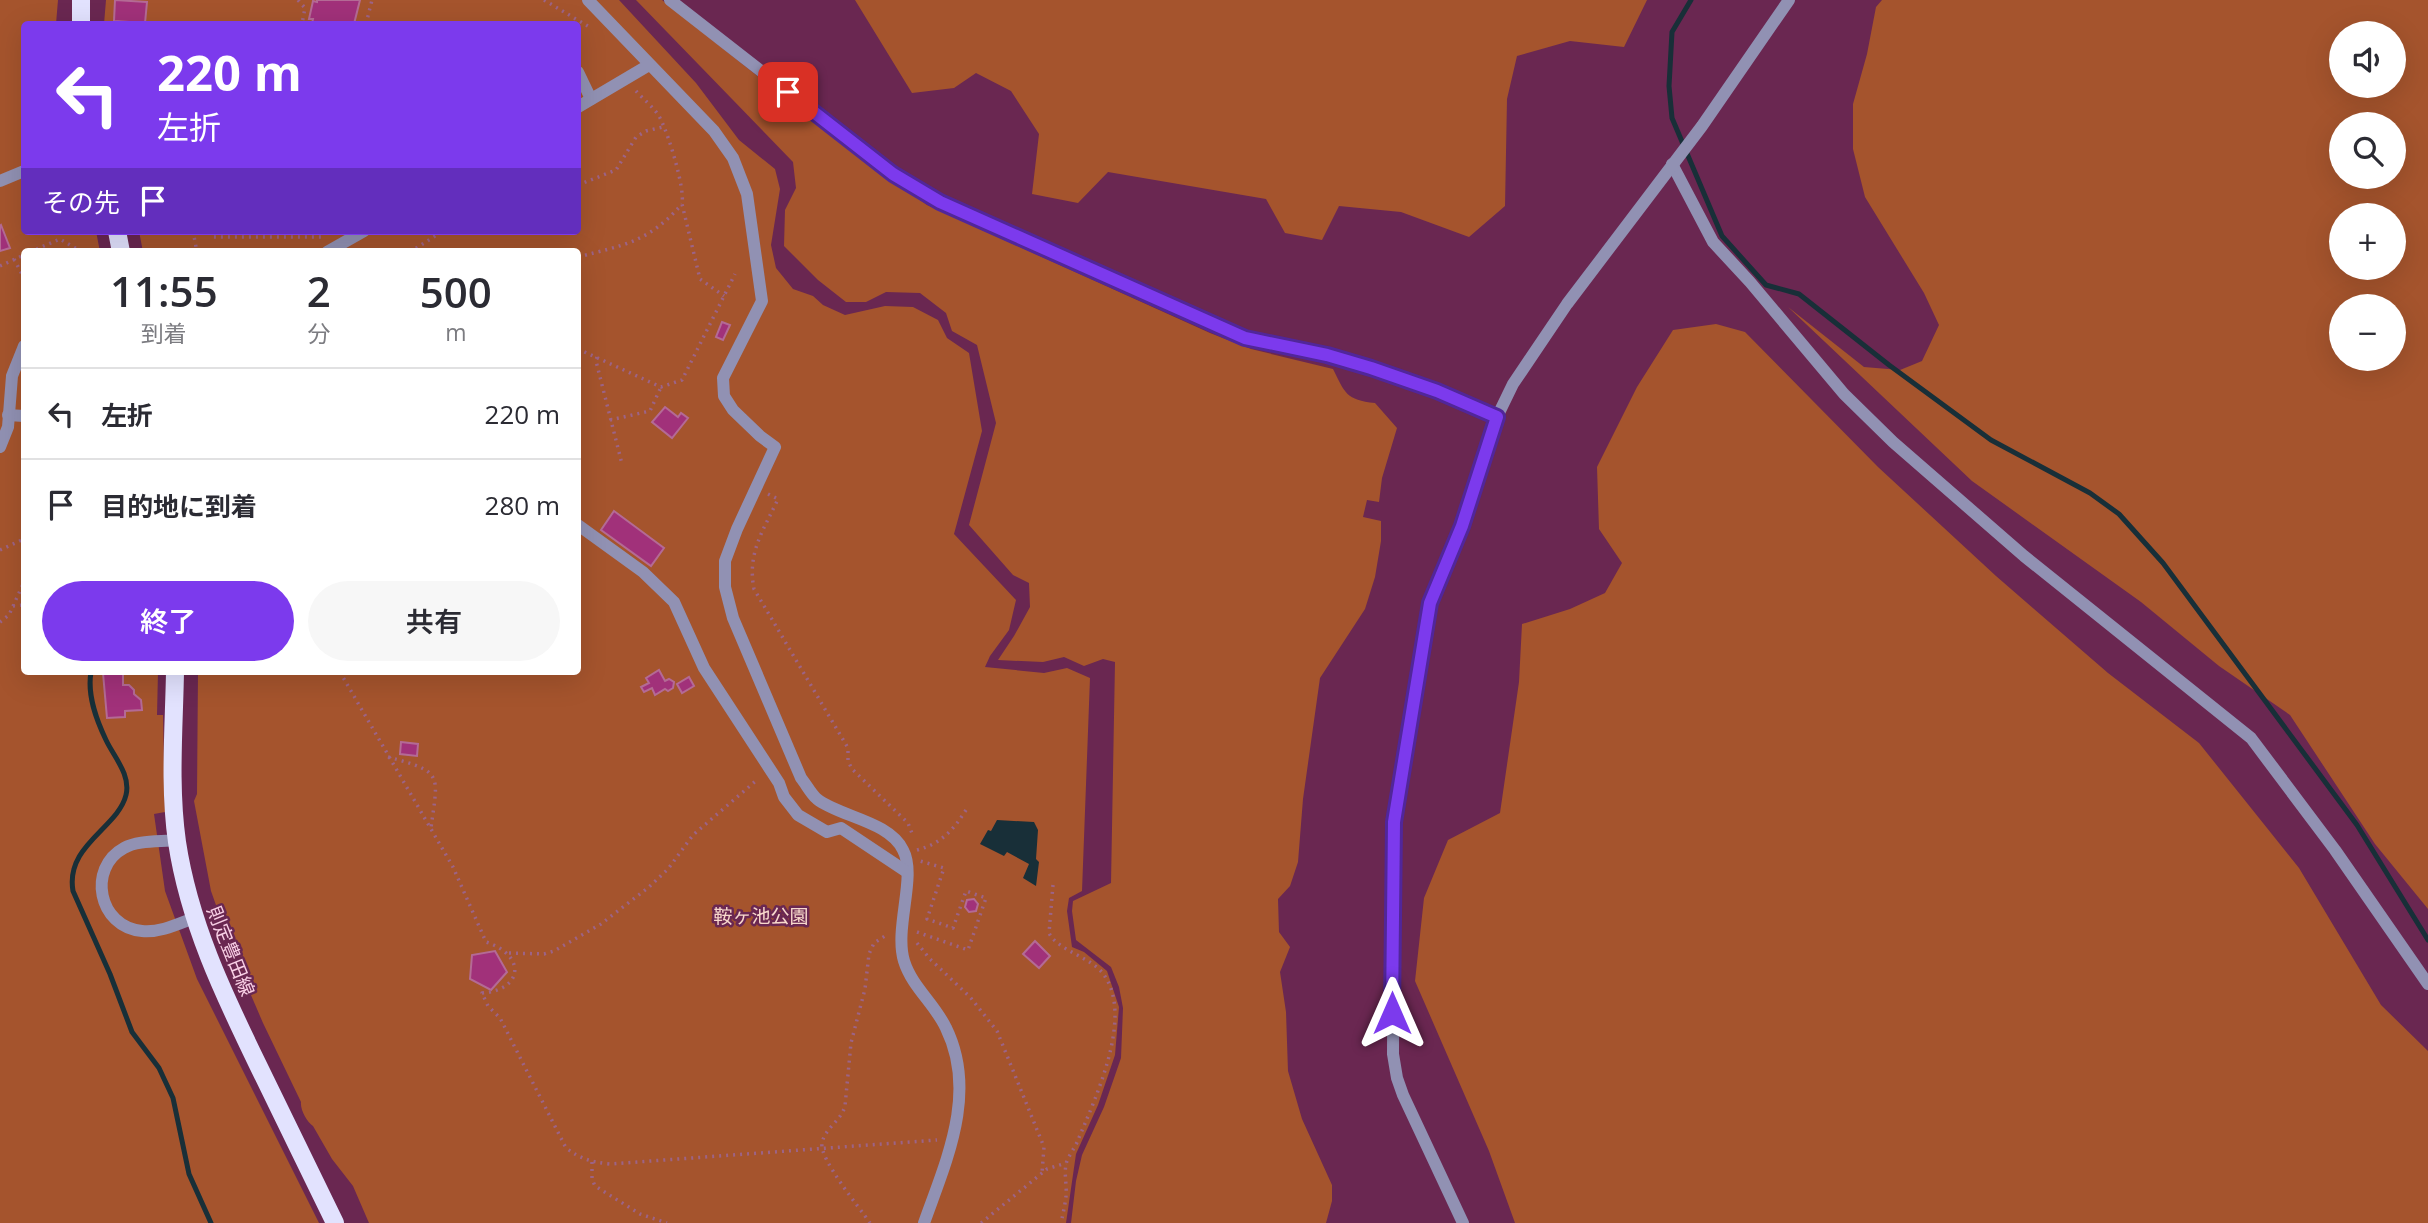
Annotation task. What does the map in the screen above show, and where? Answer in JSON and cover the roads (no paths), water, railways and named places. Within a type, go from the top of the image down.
[{"type":"main road","points":[[81,0],[81,21]]},
{"type":"main road","name":"則定豊田線","points":[[175,675],[173,774],[177,840],[194,918],[235,1017],[335,1223]]},
{"type":"street","points":[[588,0],[714,131],[733,158],[747,194],[762,301],[723,378],[724,396],[733,410],[775,447],[725,561],[725,587],[733,618],[801,778],[817,799],[893,836],[905,854],[907,872],[901,933],[904,961],[920,992],[941,1017],[952,1040],[958,1070],[960,1103],[953,1139],[924,1223]]},
{"type":"street","points":[[670,0],[893,174],[940,202],[1245,338],[1327,355],[1371,368],[1437,391],[1497,417]]},
{"type":"street","points":[[1463,1223],[1397,1078],[1393,1054],[1394,822],[1430,603],[1462,526],[1497,417],[1513,384],[1567,304],[1692,138],[1788,0]]},
{"type":"street","points":[[581,105],[649,65]]},
{"type":"street","points":[[581,78],[592,99]]},
{"type":"street","points":[[1674,161],[1713,242],[1844,394],[1893,442],[2024,556],[2250,738],[2335,850],[2428,984]]},
{"type":"street","points":[[0,181],[21,172]]},
{"type":"street","points":[[334,248],[358,235]]},
{"type":"street","points":[[0,447],[8,427],[12,376],[21,354]]},
{"type":"street","points":[[8,415],[21,416]]},
{"type":"street","points":[[581,527],[643,572],[674,602],[704,668],[798,815],[827,832],[841,828],[907,872]]},
{"type":"street","points":[[177,840],[134,845],[118,852],[111,860],[102,880],[104,903],[116,922],[133,930],[154,931],[194,918]]},
{"type":"water","points":[[997,820],[1034,822],[1038,830],[1036,859],[1039,862],[1036,886],[1023,878],[1029,864],[1007,852],[1004,856],[980,844]]},
{"type":"waterway","points":[[1691,0],[1672,32],[1669,86],[1672,118],[1722,236],[1766,285],[1799,294],[1991,440],[2090,493],[2119,514],[2163,563],[2357,825],[2428,940]]},
{"type":"waterway","points":[[91,675],[91,698],[96,715],[124,773],[127,788],[121,807],[84,849],[77,861],[73,875],[73,891],[132,1032],[159,1068],[173,1098],[189,1174],[211,1223]]},
{"type":"park label","name":"鞍ヶ池公園","points":[[761,916]]}]
